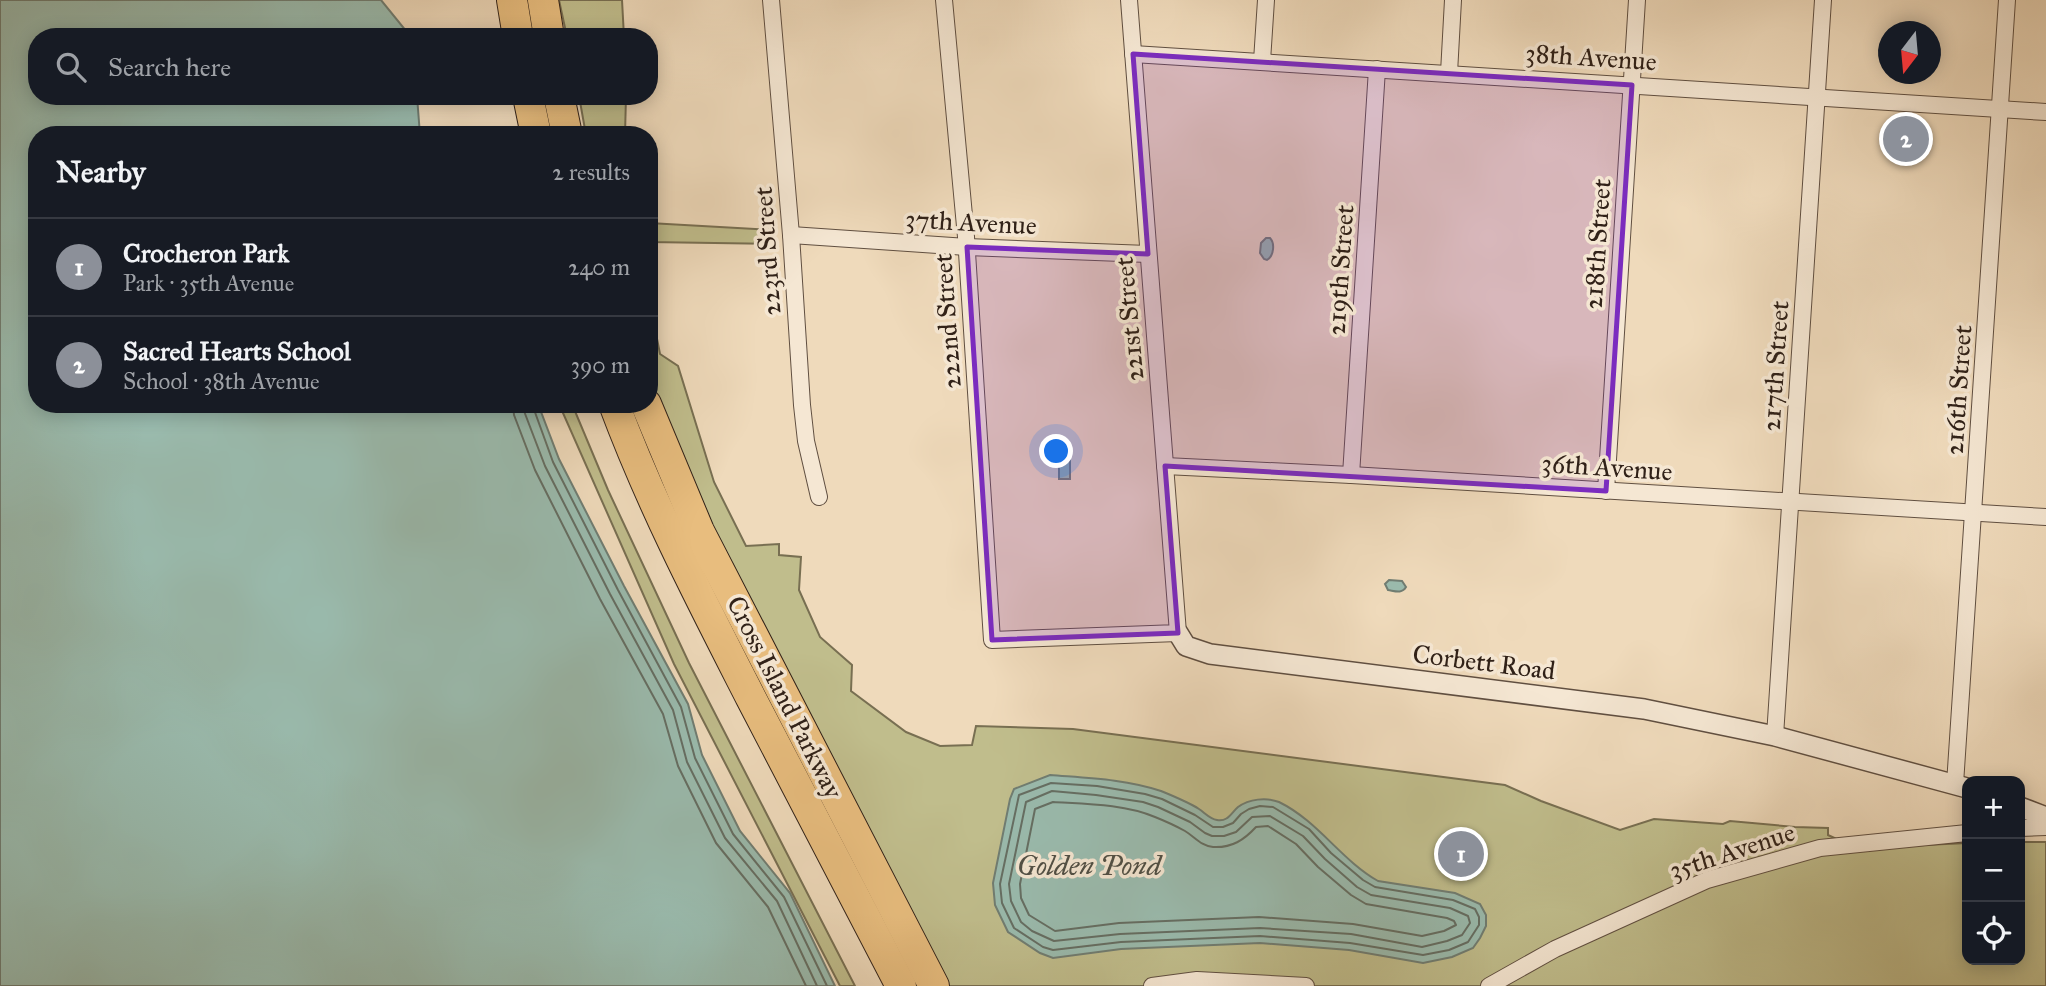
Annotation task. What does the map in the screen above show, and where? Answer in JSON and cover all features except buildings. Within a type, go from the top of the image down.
[{"type":"highway","points":[[512,0],[517,28]]},
{"type":"highway","points":[[543,0],[548,28]]},
{"type":"highway","points":[[530,105],[534,126]]},
{"type":"highway","points":[[561,105],[565,126]]},
{"type":"highway","name":"Cross Island Parkway","points":[[617,413],[691,579],[901,986]]},
{"type":"highway","name":"Cross Island Parkway","points":[[650,413],[699,531],[934,986]]},
{"type":"street","name":"223rd Street","points":[[771,0],[806,441],[819,496]]},
{"type":"street","name":"222nd Street","points":[[944,0],[967,247],[992,640],[1178,634]]},
{"type":"street","name":"221st Street","points":[[1129,0],[1178,634]]},
{"type":"street","points":[[1262,61],[1266,0]]},
{"type":"street","points":[[1448,73],[1453,0]]},
{"type":"street","name":"218th Street","points":[[1606,491],[1637,0]]},
{"type":"street","name":"217th Street","points":[[1775,736],[1823,0]]},
{"type":"street","name":"216th Street","points":[[1961,786],[1974,512],[2007,0]]},
{"type":"street","name":"38th Avenue","points":[[1133,54],[2046,112]]},
{"type":"street","name":"219th Street","points":[[1351,475],[1377,69]]},
{"type":"street","name":"37th Avenue","points":[[791,235],[967,247],[1149,254]]},
{"type":"street","name":"36th Avenue","points":[[1165,466],[2046,517]]},
{"type":"street","name":"Corbett Road","points":[[1178,634],[1186,646],[1210,654],[1644,709],[1775,736],[1961,786]]},
{"type":"street","points":[[2025,809],[2046,817]]},
{"type":"street","points":[[2025,828],[2046,827]]},
{"type":"street","name":"35th Avenue","points":[[1489,986],[1555,948],[1707,880],[1820,848],[1962,834]]},
{"type":"street","points":[[1152,986],[1197,980],[1306,986]]},
{"type":"highlighted area","points":[[1133,54],[1632,85],[1606,491],[1165,466],[1178,633],[992,640],[967,247],[1148,254]]},
{"type":"shaded area","points":[[559,0],[622,0],[624,28],[565,28]]},
{"type":"shaded area","points":[[581,105],[626,105],[625,126],[584,126]]},
{"type":"shaded area","points":[[658,224],[774,230],[774,244],[658,242]]},
{"type":"shaded area","points":[[658,344],[660,354],[678,366],[714,482],[746,546],[779,544],[779,555],[801,557],[799,590],[820,637],[852,665],[851,691],[906,732],[940,746],[972,745],[976,726],[1073,729],[1505,785],[1620,830],[1654,819],[1723,824],[1730,821],[1828,828],[1828,835],[1860,850],[1962,843],[1962,965],[2025,965],[2025,842],[2046,842],[2046,986],[944,986],[679,460],[658,405]]},
{"type":"shaded area","points":[[563,413],[576,413],[608,490],[689,663],[855,986],[840,986],[674,664]]},
{"type":"water","points":[[0,0],[381,0],[404,28],[28,28],[28,105],[418,105],[419,126],[28,126],[28,413],[541,413],[559,459],[688,704],[702,755],[740,831],[790,893],[835,986],[0,986]]},
{"type":"water","points":[[1266,238],[1272,240],[1273,246],[1271,256],[1267,260],[1260,253],[1261,243]]},
{"type":"water","points":[[1059,459],[1070,459],[1070,479],[1059,479]]},
{"type":"water","points":[[1389,580],[1402,581],[1406,587],[1400,591],[1388,590],[1385,584]]},
{"type":"water","name":"Golden Pond","points":[[1050,775],[1147,787],[1185,802],[1217,820],[1227,818],[1242,804],[1252,801],[1263,799],[1279,802],[1306,819],[1352,862],[1378,881],[1455,893],[1480,904],[1486,915],[1486,926],[1473,948],[1452,957],[1423,963],[1349,950],[1260,943],[1121,949],[1053,958],[1040,953],[1008,932],[995,905],[993,883],[1014,789]]},
{"type":"place","name":"Sacred Hearts School","points":[[1906,139]]},
{"type":"place","name":"Crocheron Park","points":[[1461,854]]}]
